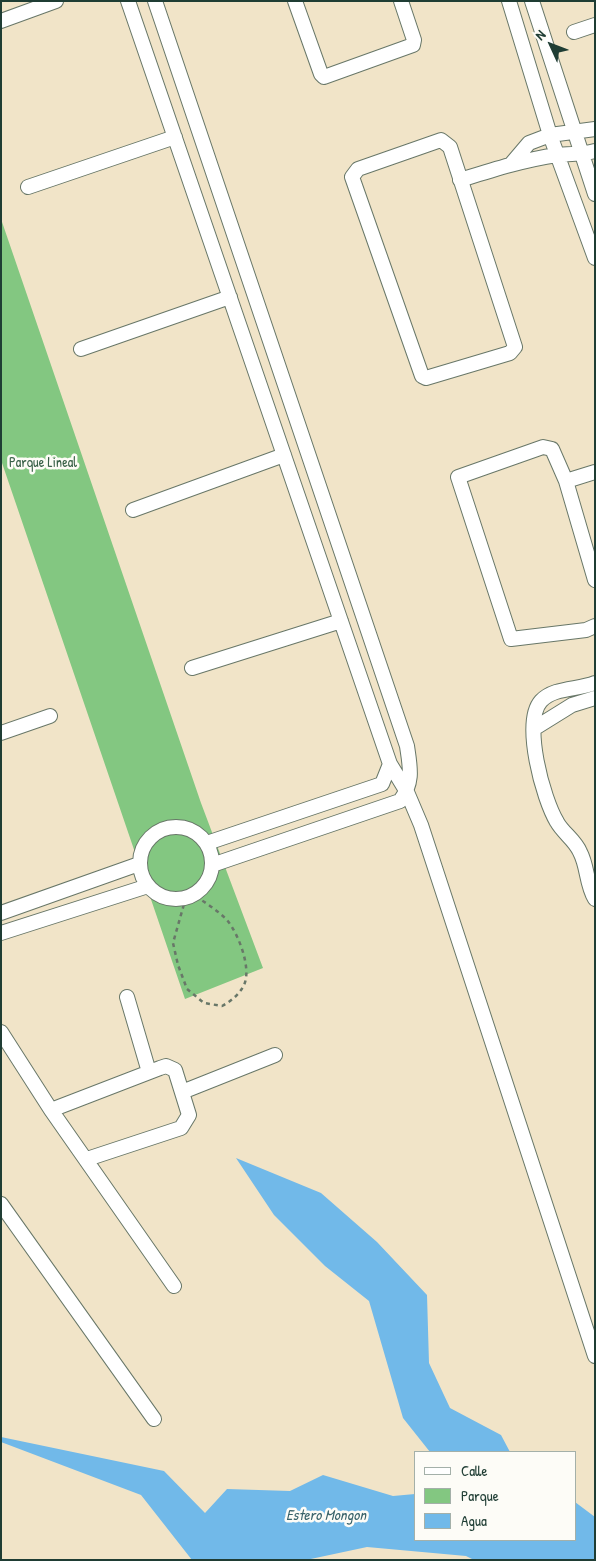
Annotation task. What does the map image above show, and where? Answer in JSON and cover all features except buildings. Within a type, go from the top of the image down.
[{"type":"street","points":[[1,21],[56,1]]},
{"type":"street","points":[[128,1],[390,764],[407,792],[421,825],[595,1356]]},
{"type":"street","points":[[155,1],[407,746],[412,778],[407,792],[400,800],[378,810],[212,865]]},
{"type":"street","points":[[295,1],[321,74],[324,77],[413,45],[414,40],[401,1]]},
{"type":"street","points":[[508,1],[550,135],[595,258]]},
{"type":"street","points":[[532,1],[575,131],[588,153],[595,194]]},
{"type":"street","points":[[574,32],[595,25]]},
{"type":"street","points":[[512,163],[529,143],[550,135],[595,129]]},
{"type":"street","points":[[28,187],[175,138]]},
{"type":"street","points":[[441,140],[450,147],[460,180],[515,347],[510,352],[424,378],[352,177],[358,170],[441,140]]},
{"type":"street","points":[[460,180],[512,163],[558,155],[588,153]]},
{"type":"street","points":[[81,349],[230,297]]},
{"type":"street","points":[[257,377],[280,370]]},
{"type":"street","points":[[595,580],[566,481],[552,449],[546,447],[462,474],[457,479],[511,639],[586,630],[595,626]]},
{"type":"street","points":[[133,510],[284,456]]},
{"type":"street","points":[[566,481],[595,472]]},
{"type":"street","points":[[192,668],[341,621]]},
{"type":"street","points":[[594,688],[556,692],[542,700],[535,710],[534,744],[548,802],[557,822],[580,852],[586,865],[588,886],[595,899]]},
{"type":"street","points":[[535,728],[594,688]]},
{"type":"street","points":[[556,692],[562,709]]},
{"type":"street","points":[[1,733],[50,716]]},
{"type":"street","points":[[207,843],[382,784],[390,764]]},
{"type":"street","points":[[177,826],[189,828],[199,834],[207,843],[211,853],[210,877],[202,887],[190,896],[169,898],[157,894],[148,886],[142,876],[141,852],[155,833],[165,828],[177,826]]},
{"type":"street","points":[[1,913],[140,864]]},
{"type":"street","points":[[1,933],[148,886]]},
{"type":"street","points":[[127,997],[149,1072]]},
{"type":"street","points":[[1,1032],[51,1110],[174,1286]]},
{"type":"street","points":[[182,1092],[276,1055]]},
{"type":"street","points":[[51,1110],[166,1066],[173,1068],[189,1115],[180,1128],[86,1159]]},
{"type":"street","points":[[1,1204],[154,1419]]},
{"type":"path","points":[[190,896],[226,919],[236,932],[245,958],[245,983],[235,998],[222,1006],[204,1003],[187,989],[178,965],[173,942],[190,896]]},
{"type":"green space","name":"Parque Lineal","points":[[1,219],[201,803],[263,968],[185,999],[1,460]]},
{"type":"water","points":[[236,1158],[321,1193],[377,1242],[427,1295],[429,1363],[450,1408],[501,1435],[509,1451],[429,1451],[403,1418],[369,1301],[325,1266],[274,1215]]},
{"type":"water","name":"Estero Mongon","points":[[1,1437],[164,1471],[205,1513],[227,1489],[290,1491],[323,1475],[393,1496],[414,1494],[414,1541],[576,1541],[576,1503],[595,1517],[595,1560],[474,1560],[466,1556],[367,1547],[306,1560],[192,1560],[141,1495],[1,1442]]}]
